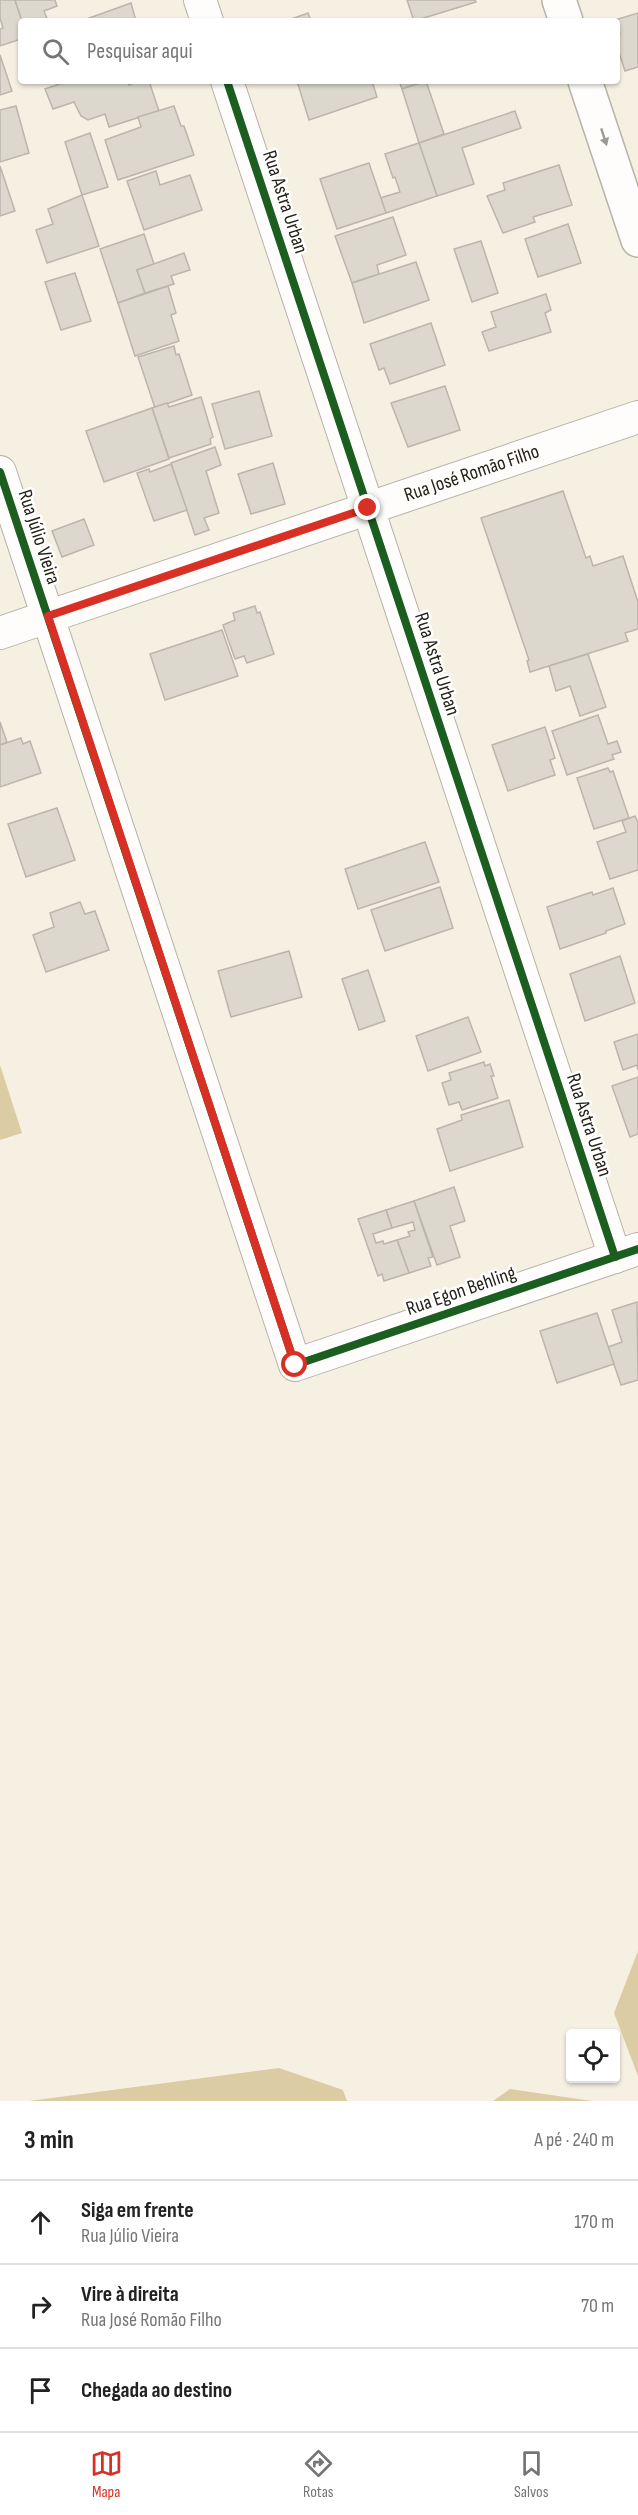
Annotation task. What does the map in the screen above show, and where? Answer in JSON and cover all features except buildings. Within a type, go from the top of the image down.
[{"type":"street","points":[[201,0],[206,18]]},
{"type":"street","points":[[559,0],[565,18]]},
{"type":"street","name":"Rua Astra Urban","points":[[228,84],[368,508],[627,1253]]},
{"type":"street","points":[[586,84],[638,240]]},
{"type":"street","name":"Rua José Romão Filho","points":[[0,633],[638,417]]},
{"type":"street","name":"Rua Júlio Vieira","points":[[0,472],[295,1365]]},
{"type":"street","name":"Rua Egon Behling","points":[[295,1365],[627,1253]]},
{"type":"shaded area","points":[[0,1065],[22,1133],[0,1140]]},
{"type":"shaded area","points":[[638,1951],[638,2076],[614,2013]]},
{"type":"shaded area","points":[[279,2068],[343,2090],[347,2101],[29,2101]]},
{"type":"shaded area","points":[[510,2089],[592,2101],[493,2101]]},
{"type":"cycle path","points":[[228,84],[615,1257]]},
{"type":"cycle path","points":[[0,472],[295,1365],[638,1249]]},
{"type":"route","points":[[295,1365],[48,616],[368,508]]}]
